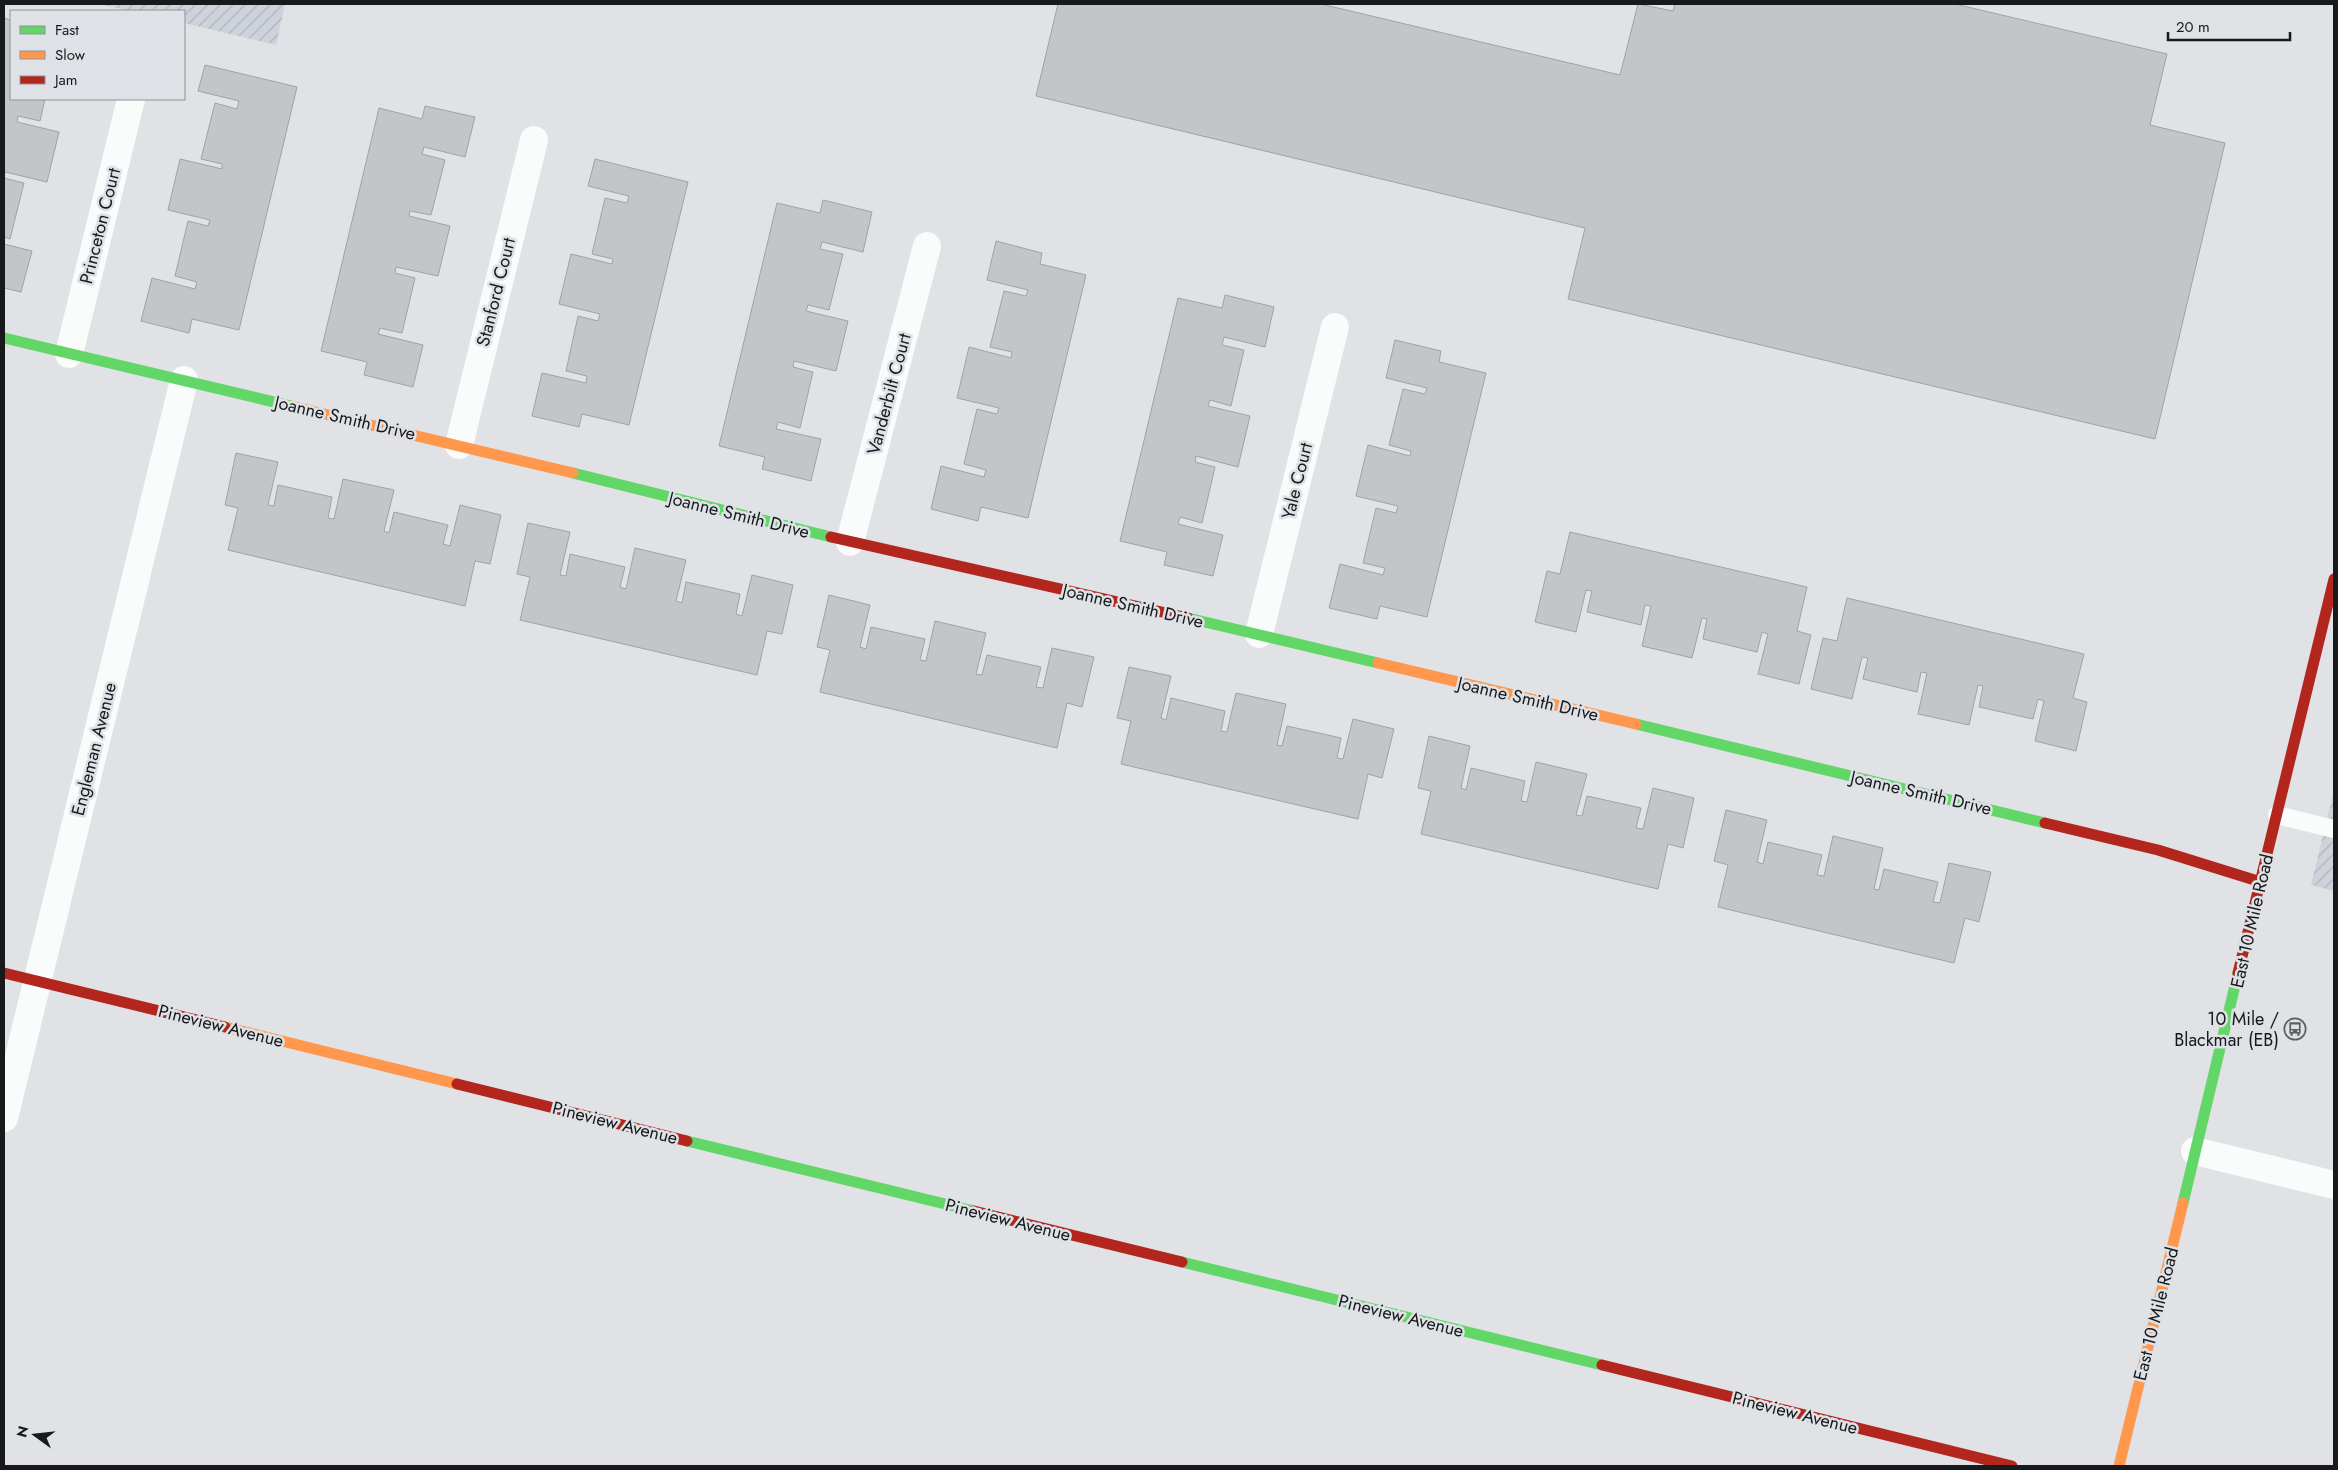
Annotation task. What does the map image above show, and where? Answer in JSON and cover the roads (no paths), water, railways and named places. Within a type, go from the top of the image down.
[{"type":"street","name":"Princeton Court","points":[[69,354],[131,100]]},
{"type":"street","name":"Stanford Court","points":[[460,445],[534,140]]},
{"type":"street","name":"Vanderbilt Court","points":[[850,542],[928,246]]},
{"type":"street","name":"Yale Court","points":[[1259,634],[1336,327]]},
{"type":"street","name":"Joanne Smith Drive","points":[[4,338],[460,445],[850,542],[1259,634],[2158,850],[2261,882]]},
{"type":"street","name":"Engleman Avenue","points":[[4,1118],[184,380]]},
{"type":"street","name":"East 10 Mile Road","points":[[2119,1466],[2277,815],[2328,628],[2334,579]]},
{"type":"street","name":"Pineview Avenue","points":[[4,973],[2012,1466]]},
{"type":"street","points":[[2195,1151],[2334,1185]]},
{"type":"lane","points":[[2277,815],[2334,829]]},
{"type":"place","name":"10 Mile / Blackmar (EB)","points":[[2295,1029]]}]
